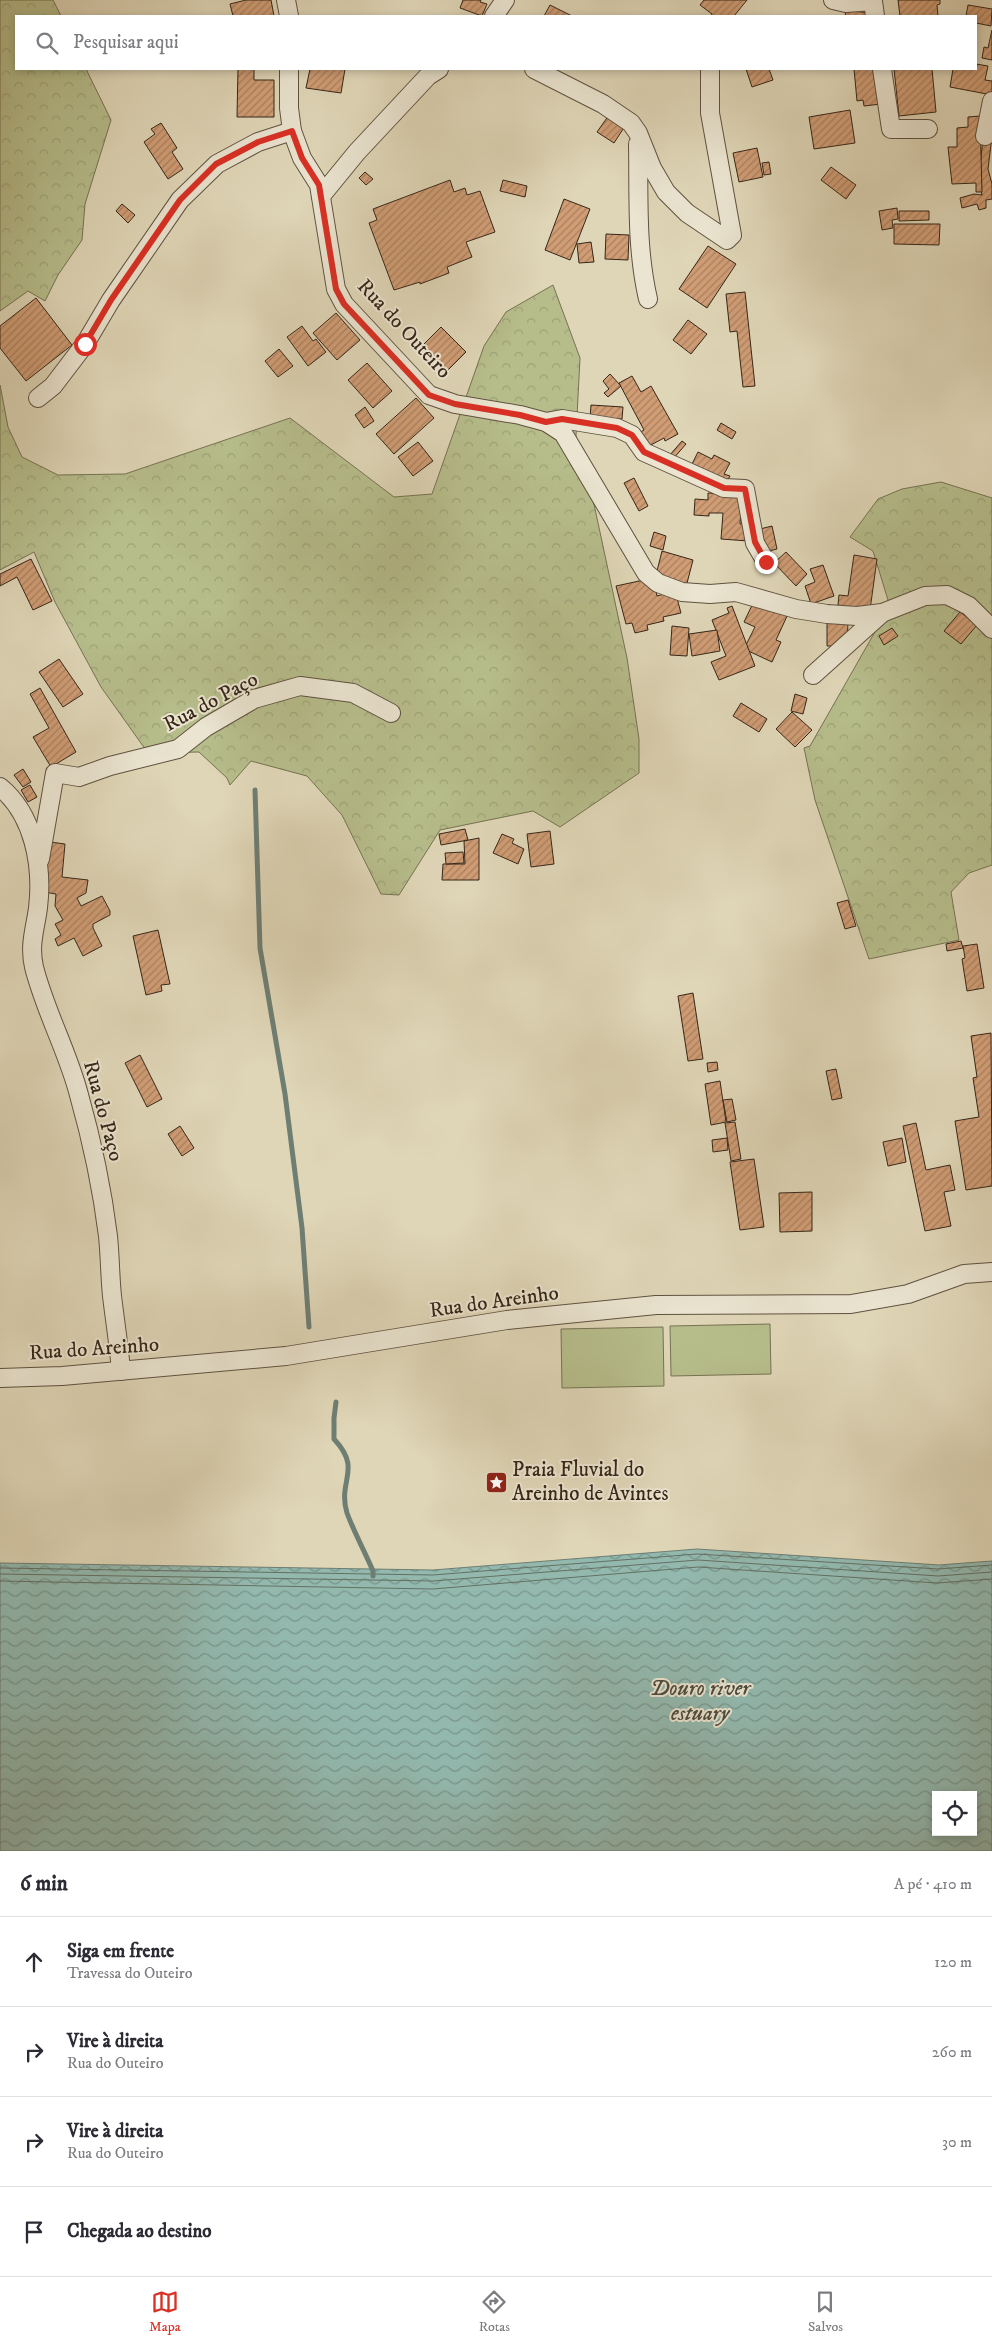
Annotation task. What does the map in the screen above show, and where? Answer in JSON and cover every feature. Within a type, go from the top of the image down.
[{"type":"street","points":[[286,0],[289,15]]},
{"type":"street","points":[[495,15],[505,0]]},
{"type":"street","points":[[833,0],[846,3],[873,1],[875,15]]},
{"type":"street","name":"Rua do Outeiro","points":[[289,70],[289,108],[292,131],[302,158],[319,185],[336,289],[344,304],[429,395],[455,404],[520,415],[546,422],[563,433],[646,573],[658,583],[682,592],[710,594],[736,592],[796,609],[857,616],[882,612],[925,596],[948,595],[969,606],[992,630]]},
{"type":"street","points":[[321,196],[357,152],[428,76],[437,70]]},
{"type":"street","points":[[536,70],[603,104],[631,123],[638,133],[652,168],[666,192],[687,212],[727,240],[732,235],[710,113],[710,71]]},
{"type":"street","points":[[882,70],[891,128],[928,129]]},
{"type":"street","points":[[986,136],[992,101]]},
{"type":"street","points":[[38,398],[53,386],[85,344],[111,300],[180,200],[216,164],[258,142],[292,131]]},
{"type":"street","points":[[638,133],[638,225],[642,272],[648,299]]},
{"type":"street","name":"Rua do Outeiro","points":[[546,422],[562,419],[617,428],[632,435],[644,452],[724,488],[745,489],[755,542],[766,562]]},
{"type":"street","points":[[813,674],[882,612]]},
{"type":"street","name":"Rua do Paço","points":[[39,867],[55,773],[79,776],[178,749],[206,727],[254,699],[300,686],[352,693],[391,714]]},
{"type":"street","name":"Rua do Paço","points":[[0,787],[13,798],[26,822],[37,855],[40,881],[38,909],[31,941],[34,966],[78,1092],[95,1157],[108,1235],[112,1296],[121,1371]]},
{"type":"street","name":"Rua do Areinho","points":[[0,1378],[62,1376],[286,1356],[507,1320],[656,1305],[851,1304],[908,1294],[964,1274],[992,1272]]},
{"type":"green space","points":[[0,0],[53,0],[60,15],[15,15],[15,70],[86,70],[111,120],[85,204],[82,240],[58,275],[45,301],[28,291],[0,311]]},
{"type":"green space","points":[[553,285],[580,358],[576,436],[589,481],[627,658],[639,739],[639,773],[560,827],[533,811],[440,830],[399,895],[381,894],[342,815],[307,776],[251,761],[230,785],[227,778],[199,752],[148,753],[101,687],[55,602],[34,552],[0,570],[0,385],[8,427],[22,457],[58,475],[125,474],[290,418],[394,497],[432,494],[484,346],[506,312]]},
{"type":"green space","points":[[941,482],[992,498],[992,865],[969,873],[951,892],[959,940],[869,959],[815,800],[804,748],[810,746],[876,630],[888,600],[873,551],[850,537],[878,499],[902,489]]},
{"type":"green space","points":[[770,1324],[771,1374],[671,1376],[670,1326]]},
{"type":"green space","points":[[663,1327],[664,1386],[562,1388],[561,1329]]},
{"type":"water","name":"Douro river estuary","points":[[697,1549],[939,1565],[992,1561],[992,1851],[0,1851],[0,1563],[433,1570]]},
{"type":"building","points":[[246,0],[271,0],[274,15],[233,15],[230,4]]},
{"type":"building","points":[[463,0],[481,0],[480,2],[487,4],[482,15],[460,8]]},
{"type":"building","points":[[704,0],[747,0],[735,15],[712,15],[700,5]]},
{"type":"building","points":[[898,0],[940,0],[940,4],[937,5],[938,15],[900,15]]},
{"type":"building","points":[[550,5],[570,15],[545,15]]},
{"type":"building","points":[[968,5],[992,9],[991,26],[977,23],[977,15],[966,15]]},
{"type":"building","points":[[846,10],[869,13],[871,15],[845,15]]},
{"type":"building","points":[[992,30],[992,60],[982,58],[984,47],[988,48]]},
{"type":"building","points":[[977,64],[988,66],[985,80],[992,81],[992,95],[950,87],[953,70],[977,70]]},
{"type":"building","points":[[238,70],[254,70],[254,80],[274,80],[274,117],[237,117]]},
{"type":"building","points":[[310,70],[345,70],[341,93],[306,88]]},
{"type":"building","points":[[746,70],[769,70],[773,80],[752,87]]},
{"type":"building","points":[[854,70],[878,70],[881,104],[864,106],[863,100],[857,101]]},
{"type":"building","points":[[894,70],[932,70],[936,112],[899,116]]},
{"type":"building","points":[[850,110],[855,143],[814,149],[809,117]]},
{"type":"building","points":[[609,115],[625,126],[614,143],[597,132]]},
{"type":"building","points":[[986,115],[992,136],[988,169],[992,184],[992,199],[986,200],[986,208],[979,210],[977,204],[962,208],[960,198],[974,194],[982,195],[978,181]]},
{"type":"building","points":[[980,116],[982,192],[976,192],[976,183],[952,184],[948,147],[957,147],[957,128],[968,127],[968,117]]},
{"type":"building","points":[[161,123],[177,148],[172,152],[183,169],[168,179],[144,142],[155,134],[151,129]]},
{"type":"building","points":[[757,148],[763,177],[739,182],[733,153]]},
{"type":"building","points":[[769,162],[771,174],[764,175],[762,163]]},
{"type":"building","points":[[831,167],[856,185],[846,199],[821,180]]},
{"type":"building","points":[[365,172],[373,179],[366,185],[359,178]]},
{"type":"building","points":[[450,180],[454,192],[465,188],[467,195],[480,191],[495,232],[466,242],[472,257],[447,267],[449,273],[420,284],[420,282],[394,290],[369,223],[377,220],[373,209]]},
{"type":"building","points":[[503,180],[527,186],[525,197],[500,191]]},
{"type":"building","points":[[564,199],[590,209],[570,260],[545,250]]},
{"type":"building","points":[[122,204],[135,215],[128,223],[116,211]]},
{"type":"building","points":[[897,208],[898,219],[892,220],[893,228],[882,230],[879,211]]},
{"type":"building","points":[[899,211],[929,211],[929,220],[899,221]]},
{"type":"building","points":[[894,224],[940,224],[939,245],[894,244]]},
{"type":"building","points":[[606,234],[629,235],[628,260],[605,259]]},
{"type":"building","points":[[591,242],[594,262],[579,263],[577,244]]},
{"type":"building","points":[[708,246],[736,264],[707,308],[679,289]]},
{"type":"building","points":[[745,292],[755,386],[743,387],[737,331],[730,332],[726,294]]},
{"type":"building","points":[[36,298],[72,345],[26,381],[0,348],[0,326]]},
{"type":"building","points":[[336,313],[360,340],[337,360],[313,333]]},
{"type":"building","points":[[688,320],[707,334],[691,354],[673,340]]},
{"type":"building","points":[[302,326],[313,341],[316,339],[326,352],[308,366],[287,337]]},
{"type":"building","points":[[441,327],[466,352],[447,371],[422,346]]},
{"type":"building","points":[[279,349],[293,366],[278,377],[265,361]]},
{"type":"building","points":[[367,363],[392,391],[373,408],[348,380]]},
{"type":"building","points":[[610,374],[621,386],[608,397],[604,393],[609,389],[603,381]]},
{"type":"building","points":[[632,376],[641,392],[651,386],[678,434],[665,441],[664,438],[647,447],[639,433],[644,430],[619,383]]},
{"type":"building","points":[[416,398],[434,418],[394,454],[376,434]]},
{"type":"building","points":[[591,405],[623,407],[622,419],[590,418]]},
{"type":"building","points":[[365,407],[374,421],[364,428],[355,415]]},
{"type":"building","points":[[721,423],[736,432],[732,439],[717,430]]},
{"type":"building","points":[[682,441],[686,444],[673,459],[669,456]]},
{"type":"building","points":[[418,442],[433,461],[413,476],[398,457]]},
{"type":"building","points":[[698,452],[712,459],[714,455],[730,463],[724,474],[730,476],[723,489],[688,472]]},
{"type":"building","points":[[634,478],[648,506],[639,511],[624,483]]},
{"type":"building","points":[[708,493],[742,495],[740,524],[749,524],[748,541],[721,539],[723,513],[709,513],[709,516],[694,515],[695,499],[708,500]]},
{"type":"building","points":[[772,526],[777,549],[765,552],[760,529]]},
{"type":"building","points":[[654,532],[666,536],[663,550],[650,546]]},
{"type":"building","points":[[662,551],[693,560],[686,587],[655,579]]},
{"type":"building","points":[[786,552],[807,574],[796,586],[774,563]]},
{"type":"building","points":[[854,555],[877,559],[870,610],[838,605],[839,595],[848,596]]},
{"type":"building","points":[[31,559],[52,601],[33,610],[17,577],[0,586],[0,574]]},
{"type":"building","points":[[823,565],[834,596],[811,604],[805,586],[815,582],[810,569]]},
{"type":"building","points":[[653,578],[657,596],[675,591],[681,613],[663,617],[664,621],[647,625],[648,630],[635,633],[632,623],[626,624],[616,586]]},
{"type":"building","points":[[755,599],[788,614],[776,640],[781,642],[772,662],[744,649],[755,627],[744,622]]},
{"type":"building","points":[[732,606],[755,666],[719,680],[711,662],[726,656],[712,620],[729,613],[727,608]]},
{"type":"building","points":[[960,612],[977,625],[961,644],[944,631]]},
{"type":"building","points":[[827,622],[848,622],[847,646],[827,646]]},
{"type":"building","points":[[672,626],[689,628],[687,656],[670,655]]},
{"type":"building","points":[[892,628],[898,636],[884,645],[879,636]]},
{"type":"building","points":[[717,630],[720,651],[692,656],[689,634]]},
{"type":"building","points":[[59,659],[83,694],[63,707],[39,672]]},
{"type":"building","points":[[40,688],[76,752],[51,767],[33,737],[49,728],[30,694]]},
{"type":"building","points":[[795,694],[807,698],[803,714],[791,711]]},
{"type":"building","points":[[741,703],[767,719],[759,732],[733,716]]},
{"type":"building","points":[[792,712],[812,730],[795,747],[776,729]]},
{"type":"building","points":[[23,769],[31,782],[23,787],[14,775]]},
{"type":"building","points":[[30,785],[37,797],[28,802],[21,790]]},
{"type":"building","points":[[465,829],[468,840],[441,845],[439,834]]},
{"type":"building","points":[[550,831],[554,864],[531,867],[527,834]]},
{"type":"building","points":[[502,834],[514,839],[512,843],[524,849],[518,864],[493,853]]},
{"type":"building","points":[[479,838],[479,880],[442,880],[443,864],[465,864],[464,841]]},
{"type":"building","points":[[50,842],[65,844],[62,877],[88,880],[86,893],[77,898],[81,906],[102,896],[110,911],[110,915],[93,924],[93,928],[102,946],[83,956],[74,938],[58,946],[55,939],[61,935],[55,924],[63,920],[55,906],[56,894],[44,892]]},
{"type":"building","points":[[463,852],[464,863],[446,864],[445,853]]},
{"type":"building","points":[[848,900],[856,926],[845,929],[837,903]]},
{"type":"building","points":[[158,930],[170,984],[161,985],[162,991],[146,995],[133,936]]},
{"type":"building","points":[[961,941],[963,948],[947,951],[946,944]]},
{"type":"building","points":[[977,944],[984,988],[967,991],[962,959],[965,958],[963,946]]},
{"type":"building","points":[[693,993],[703,1059],[688,1061],[678,996]]},
{"type":"building","points":[[991,1033],[992,1186],[966,1190],[955,1121],[979,1117],[973,1078],[977,1077],[971,1036]]},
{"type":"building","points":[[140,1055],[162,1099],[147,1107],[125,1063]]},
{"type":"building","points":[[717,1062],[718,1070],[708,1072],[707,1063]]},
{"type":"building","points":[[836,1069],[842,1098],[832,1100],[826,1071]]},
{"type":"building","points":[[720,1081],[726,1122],[711,1125],[705,1084]]},
{"type":"building","points":[[732,1099],[736,1120],[727,1122],[723,1100]]},
{"type":"building","points":[[735,1122],[741,1159],[731,1161],[725,1123]]},
{"type":"building","points":[[916,1123],[926,1170],[950,1165],[955,1190],[944,1192],[951,1226],[925,1231],[903,1126]]},
{"type":"building","points":[[180,1126],[194,1148],[182,1156],[168,1134]]},
{"type":"building","points":[[727,1138],[728,1150],[713,1152],[712,1140]]},
{"type":"building","points":[[902,1138],[906,1162],[888,1166],[883,1142]]},
{"type":"building","points":[[754,1159],[764,1227],[740,1230],[730,1162]]},
{"type":"building","points":[[812,1192],[812,1231],[780,1232],[779,1193]]},
{"type":"waterway","points":[[255,790],[260,948],[285,1094],[302,1228],[309,1327]]},
{"type":"waterway","points":[[336,1402],[334,1439],[347,1459],[348,1475],[345,1492],[347,1513],[373,1571],[373,1576]]},
{"type":"place","name":"Praia Fluvial do Areinho de Avintes","points":[[496,1482]]},
{"type":"route","points":[[85,344],[111,300],[180,200],[216,164],[258,142],[292,131],[302,158],[319,185],[336,289],[344,304],[429,395],[455,404],[520,415],[546,422],[562,419],[617,428],[632,435],[644,452],[724,488],[745,489],[755,542],[766,562]]}]
